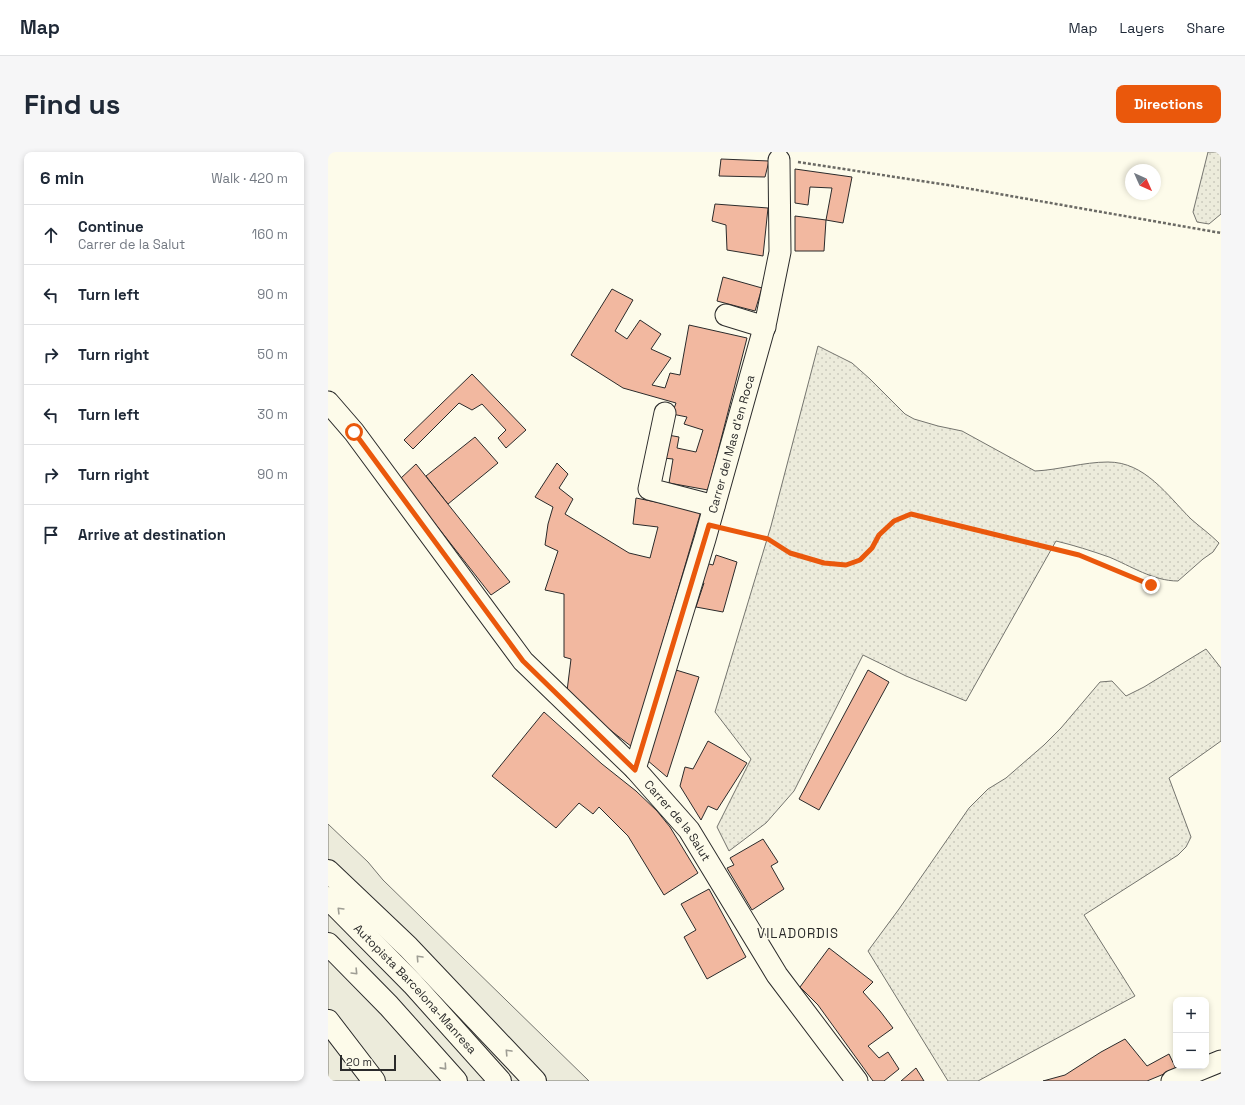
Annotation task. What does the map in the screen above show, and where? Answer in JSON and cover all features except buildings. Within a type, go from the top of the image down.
[{"type":"highway","points":[[328,871],[408,947],[535,1081]]},
{"type":"highway","name":"Autopista Barcelona-Manresa","points":[[328,898],[413,984],[500,1081]]},
{"type":"highway","points":[[328,944],[389,1006],[456,1081]]},
{"type":"highway","points":[[328,1021],[374,1081]]},
{"type":"street","name":"Carrer del Mas d'en Roca","points":[[635,770],[712,516],[765,327],[780,252],[779,160]]},
{"type":"street","points":[[726,315],[765,327]]},
{"type":"street","name":"Carrer de la Salut","points":[[328,402],[354,432],[523,661],[635,770],[689,830],[778,976],[857,1081]]},
{"type":"street","points":[[665,413],[649,488],[712,516]]},
{"type":"street","points":[[1172,1081],[1221,1061]]},
{"type":"path","points":[[779,160],[954,186],[1221,233]]},
{"type":"path","points":[[712,516],[768,539],[790,553],[824,563],[846,565],[860,560],[872,548],[879,535],[894,521],[911,514],[1079,555],[1151,585]]},
{"type":"shaded area","points":[[1208,152],[1221,152],[1221,214],[1209,224],[1197,222],[1193,212]]},
{"type":"shaded area","points":[[818,346],[852,363],[905,414],[914,419],[962,431],[1035,471],[1089,463],[1108,462],[1121,463],[1133,468],[1144,474],[1164,490],[1191,519],[1219,543],[1213,552],[1178,581],[1160,579],[1109,557],[1056,541],[966,701],[906,676],[863,655],[794,791],[766,823],[729,851],[717,827],[751,759],[715,712],[771,526]]},
{"type":"shaded area","points":[[1206,649],[1221,668],[1221,741],[1169,778],[1191,837],[1186,847],[1178,855],[1084,915],[1135,996],[978,1081],[948,1081],[868,951],[969,808],[988,789],[1006,778],[1044,745],[1061,728],[1100,682],[1112,681],[1126,696],[1144,687]]},
{"type":"shaded area","points":[[328,824],[368,862],[383,880],[589,1081],[328,1081]]},
{"type":"district","name":"VILADORDIS","points":[[798,933]]},
{"type":"route","points":[[354,432],[523,661],[635,770],[709,525],[768,539],[790,553],[824,563],[846,565],[860,560],[872,548],[879,535],[894,521],[911,514],[1079,555],[1151,585]]}]
